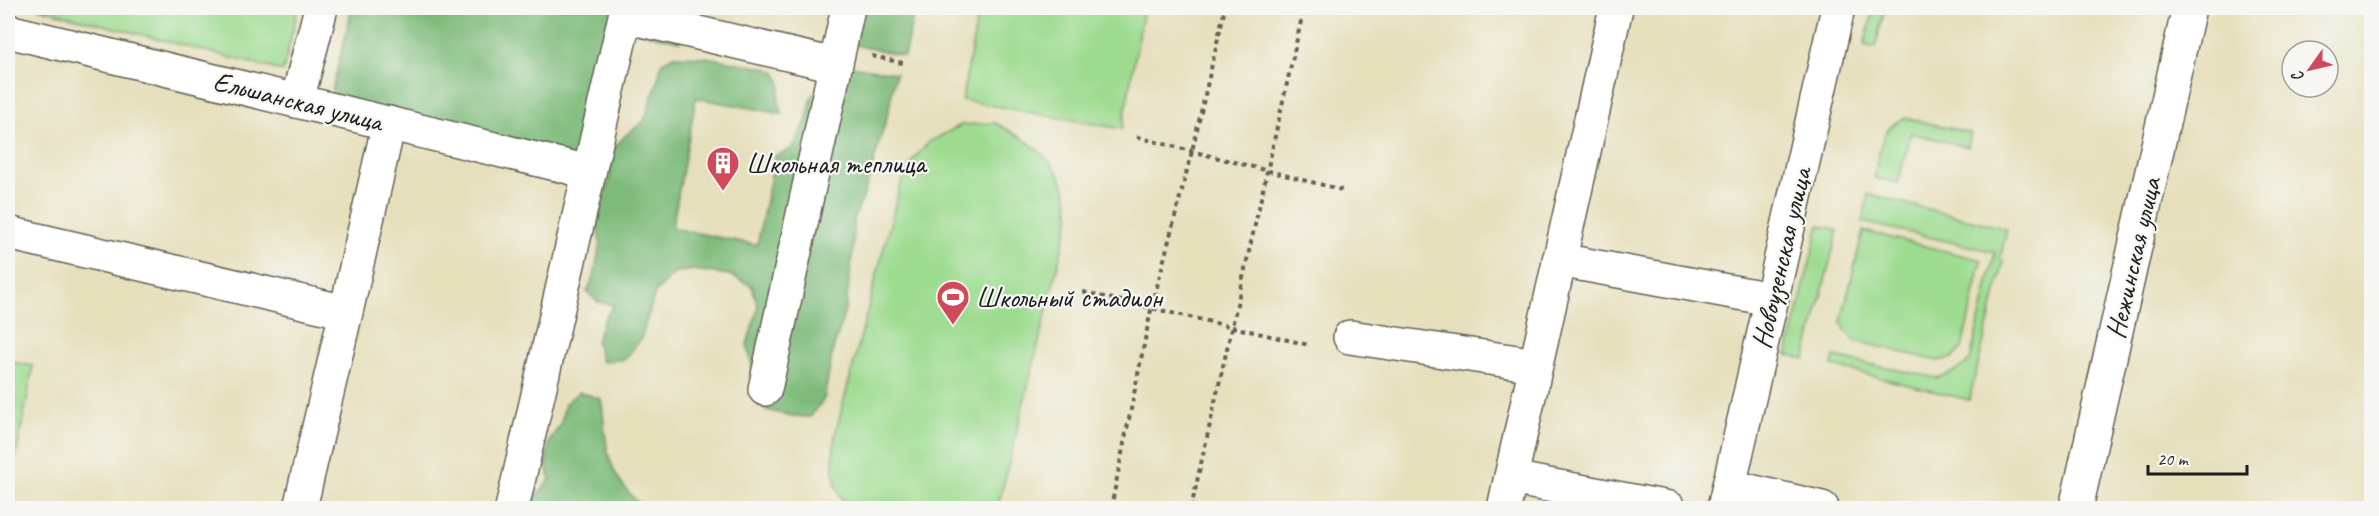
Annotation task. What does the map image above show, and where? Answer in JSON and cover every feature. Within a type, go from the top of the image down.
[{"type":"street","points":[[297,101],[321,8]]},
{"type":"street","points":[[765,388],[848,8]]},
{"type":"street","points":[[1616,8],[1508,493],[1669,508]]},
{"type":"street","name":"Новоузенская улица","points":[[1726,497],[1838,8]]},
{"type":"street","name":"Нежинская улица","points":[[2076,508],[2189,8]]},
{"type":"street","points":[[512,508],[625,16],[836,65]]},
{"type":"street","name":"Ельшанская улица","points":[[8,31],[590,172]]},
{"type":"street","points":[[300,508],[389,123]]},
{"type":"street","points":[[8,233],[346,312]]},
{"type":"street","points":[[1559,261],[1772,299]]},
{"type":"street","points":[[1350,337],[1536,365]]},
{"type":"street","points":[[1726,497],[1822,508]]},
{"type":"path","points":[[1111,508],[1151,310],[1192,151],[1225,8]]},
{"type":"path","points":[[1191,508],[1304,8]]},
{"type":"path","points":[[1137,137],[1342,190]]},
{"type":"path","points":[[1083,292],[1151,310],[1309,345]]},
{"type":"green space","points":[[38,8],[298,8],[283,71]]},
{"type":"green space","points":[[352,8],[687,8],[680,41],[620,28],[589,166],[330,99]]},
{"type":"green space","points":[[855,8],[915,8],[904,56],[847,43]]},
{"type":"green space","points":[[979,8],[1144,8],[1122,129],[962,100]]},
{"type":"green space","points":[[1874,8],[1885,8],[1875,48],[1864,45]]},
{"type":"green space","points":[[674,56],[706,57],[776,72],[781,84],[778,97],[782,114],[696,98],[672,228],[757,245],[775,156],[792,149],[807,120],[812,96],[850,66],[896,73],[888,113],[863,198],[854,218],[853,250],[846,307],[833,350],[824,399],[810,417],[766,410],[753,389],[753,371],[747,344],[758,308],[752,286],[730,275],[694,270],[676,272],[655,293],[641,339],[625,359],[602,362],[596,341],[603,321],[614,305],[598,302],[587,292],[595,273],[600,242],[597,224],[610,177],[611,151],[644,121],[662,62]]},
{"type":"green space","points":[[1906,118],[1971,133],[1968,147],[1911,133],[1898,183],[1874,178],[1879,150],[1885,134],[1890,127]]},
{"type":"green space","name":"Школьный стадион","points":[[995,123],[1027,141],[1053,166],[1065,188],[1070,216],[999,503],[995,508],[847,508],[835,482],[833,455],[835,435],[900,186],[913,160],[929,142],[961,125]]},
{"type":"green space","points":[[1868,194],[2007,229],[2000,259],[2004,261],[1969,400],[1832,366],[1834,357],[1937,378],[1955,371],[1970,361],[1995,252],[1862,222]]},
{"type":"green space","points":[[1819,225],[1838,230],[1805,359],[1787,355]]},
{"type":"green space","points":[[1863,231],[1982,260],[1962,348],[1952,358],[1938,361],[1855,341],[1846,331],[1841,322]]},
{"type":"green space","points":[[8,361],[33,366],[8,499]]},
{"type":"green space","points":[[579,392],[601,399],[611,462],[623,485],[643,508],[530,508],[537,495],[550,480],[546,463],[549,442],[561,423],[565,404]]},
{"type":"place","name":"Школьная теплица","points":[[723,192]]},
{"type":"place","name":"Школьный стадион","points":[[953,326]]}]
